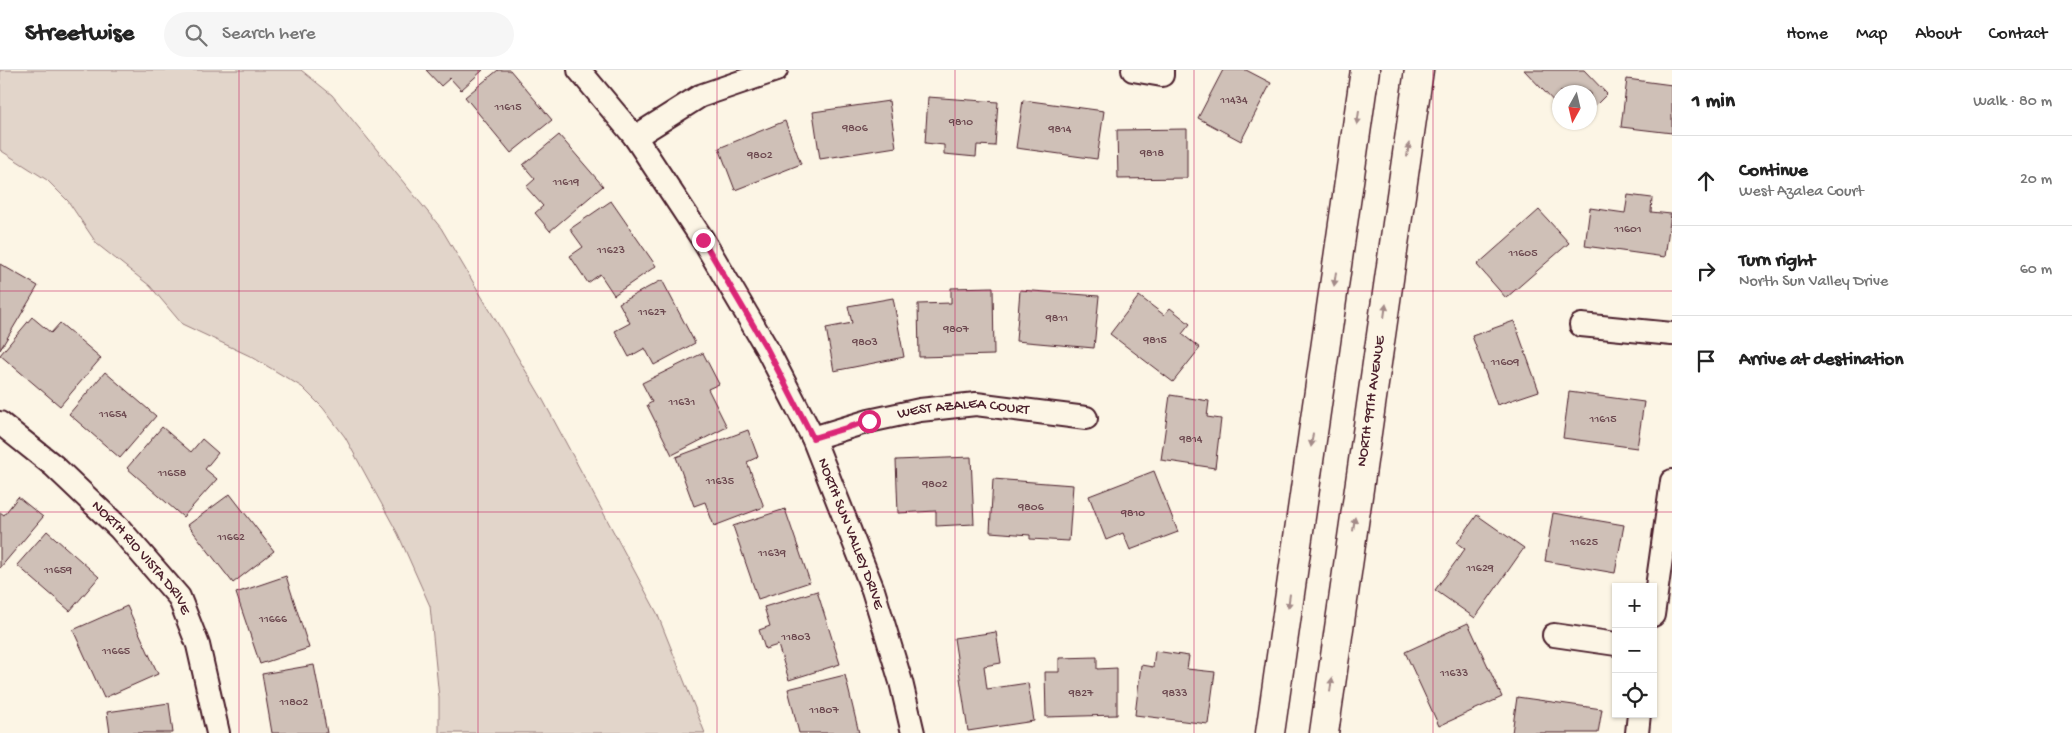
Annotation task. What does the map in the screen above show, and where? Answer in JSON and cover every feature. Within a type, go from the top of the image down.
[{"type":"main road","points":[[1270,733],[1365,70]]},
{"type":"main road","name":"NORTH 99TH AVENUE","points":[[1324,733],[1420,70]]},
{"type":"street","name":"NORTH SUN VALLEY DRIVE","points":[[579,70],[634,136],[703,240],[766,347],[813,438],[873,590],[901,682],[913,733]]},
{"type":"street","points":[[634,136],[700,96],[776,70]]},
{"type":"street","points":[[1133,70],[1162,72]]},
{"type":"street","points":[[1581,325],[1672,334]]},
{"type":"street","name":"WEST AZALEA COURT","points":[[813,438],[877,419],[920,410],[976,404],[1086,418]]},
{"type":"street","name":"NORTH RIO VISTA DRIVE","points":[[0,422],[54,466],[119,528],[179,597],[198,645],[218,733]]},
{"type":"street","points":[[1657,587],[1672,481]]},
{"type":"street","points":[[1554,634],[1612,643]]},
{"type":"street","points":[[1637,733],[1639,718]]},
{"type":"shaded area","points":[[0,70],[301,70],[332,95],[441,228],[543,400],[657,613],[705,733],[439,733],[439,698],[430,606],[398,534],[345,437],[323,408],[302,387],[252,357],[182,324],[150,286],[97,244],[68,201],[47,180],[0,150]]},
{"type":"building","points":[[426,70],[483,70],[461,90],[450,78],[441,86]]},
{"type":"building","points":[[498,70],[510,70],[552,120],[511,153],[465,97]]},
{"type":"building","points":[[1223,70],[1246,70],[1271,83],[1241,141],[1198,118]]},
{"type":"building","points":[[1524,70],[1584,70],[1607,94],[1597,104],[1597,85],[1552,85],[1552,100]]},
{"type":"building","points":[[1627,79],[1672,85],[1672,133],[1621,127]]},
{"type":"building","points":[[928,97],[998,102],[995,146],[977,145],[976,157],[944,154],[944,145],[925,143]]},
{"type":"building","points":[[1023,100],[1104,111],[1097,159],[1016,148]]},
{"type":"building","points":[[889,101],[896,147],[820,159],[813,112]]},
{"type":"building","points":[[785,121],[801,164],[735,190],[719,148]]},
{"type":"building","points":[[1187,129],[1187,178],[1118,179],[1117,130]]},
{"type":"building","points":[[559,135],[603,186],[550,231],[535,213],[543,206],[526,187],[535,179],[523,165]]},
{"type":"building","points":[[1628,195],[1652,198],[1651,212],[1671,214],[1665,257],[1585,246],[1590,208],[1625,213]]},
{"type":"building","points":[[611,201],[656,266],[614,295],[600,274],[588,283],[570,256],[583,247],[570,229]]},
{"type":"building","points":[[1539,210],[1569,243],[1506,298],[1477,265]]},
{"type":"building","points":[[0,264],[38,286],[0,350]]},
{"type":"building","points":[[662,280],[695,343],[654,365],[645,348],[629,357],[615,331],[630,323],[619,303]]},
{"type":"building","points":[[993,287],[994,355],[919,357],[918,304],[951,303],[951,288]]},
{"type":"building","points":[[1020,290],[1099,296],[1094,348],[1016,341]]},
{"type":"building","points":[[1139,296],[1164,315],[1170,308],[1190,324],[1182,334],[1200,348],[1173,382],[1110,334]]},
{"type":"building","points":[[893,298],[904,357],[834,371],[826,328],[852,323],[848,306]]},
{"type":"building","points":[[32,317],[51,333],[60,323],[101,358],[60,406],[0,355]]},
{"type":"building","points":[[1514,321],[1539,391],[1497,405],[1472,336]]},
{"type":"building","points":[[703,353],[719,384],[708,389],[727,427],[672,455],[647,405],[652,402],[642,383]]},
{"type":"building","points":[[105,372],[156,416],[120,458],[69,414]]},
{"type":"building","points":[[1569,392],[1644,402],[1637,448],[1563,438]]},
{"type":"building","points":[[1170,395],[1209,401],[1207,417],[1221,419],[1215,468],[1161,460]]},
{"type":"building","points":[[162,427],[191,452],[202,439],[218,453],[205,469],[217,479],[183,517],[127,468]]},
{"type":"building","points":[[748,430],[758,457],[747,462],[764,507],[714,526],[705,502],[694,506],[676,457]]},
{"type":"building","points":[[971,457],[974,524],[936,526],[936,511],[898,513],[896,460]]},
{"type":"building","points":[[1154,471],[1178,532],[1130,550],[1123,533],[1106,540],[1089,496]]},
{"type":"building","points":[[993,479],[1073,485],[1069,541],[1030,539],[1030,535],[990,532]]},
{"type":"building","points":[[230,494],[274,551],[233,583],[188,525]]},
{"type":"building","points":[[18,497],[43,517],[0,568],[0,512],[4,515]]},
{"type":"building","points":[[785,509],[810,582],[758,599],[733,526]]},
{"type":"building","points":[[1553,513],[1624,525],[1615,573],[1545,561]]},
{"type":"building","points":[[1477,515],[1524,548],[1475,618],[1435,590],[1465,549],[1457,543]]},
{"type":"building","points":[[47,531],[99,577],[70,611],[17,565]]},
{"type":"building","points":[[286,576],[309,648],[260,664],[236,593]]},
{"type":"building","points":[[817,591],[840,664],[789,680],[778,645],[765,649],[759,630],[770,626],[764,607]]},
{"type":"building","points":[[127,606],[158,674],[104,698],[73,630]]},
{"type":"building","points":[[1468,623],[1502,697],[1439,726],[1405,652]]},
{"type":"building","points":[[996,632],[1001,663],[984,666],[987,689],[1028,683],[1034,721],[968,731],[954,638]]},
{"type":"building","points":[[1155,651],[1189,656],[1187,669],[1215,672],[1208,724],[1135,715],[1141,665],[1153,667]]},
{"type":"building","points":[[1097,657],[1097,669],[1117,668],[1117,715],[1046,717],[1045,672],[1059,672],[1059,658]]},
{"type":"building","points":[[314,665],[327,733],[272,733],[262,674]]},
{"type":"building","points":[[845,675],[859,733],[799,733],[788,689]]},
{"type":"building","points":[[1517,697],[1602,709],[1598,733],[1512,733]]},
{"type":"building","points":[[169,703],[173,733],[110,733],[107,712]]},
{"type":"route","points":[[703,240],[766,347],[813,438],[869,421]]}]
